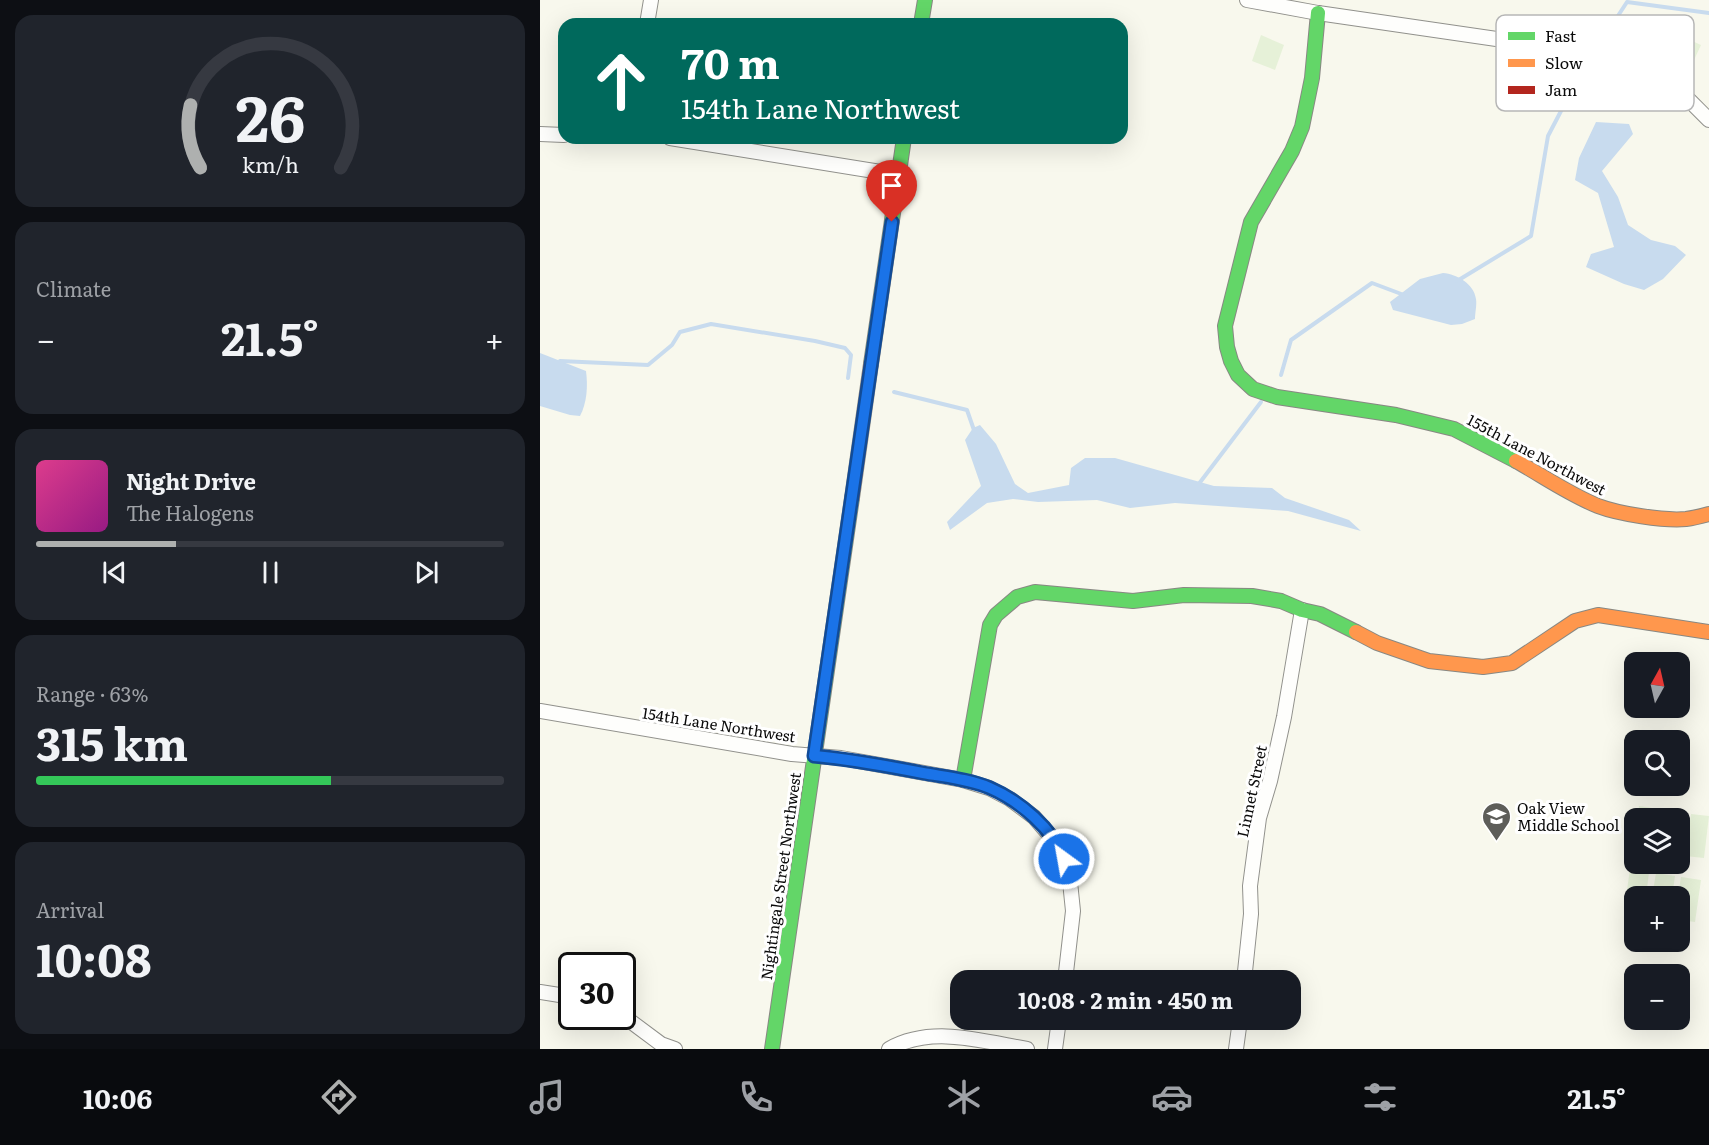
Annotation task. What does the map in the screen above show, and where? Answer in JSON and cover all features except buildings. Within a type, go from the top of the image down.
[{"type":"street","points":[[648,18],[651,0]]},
{"type":"street","points":[[922,18],[925,0]]},
{"type":"street","points":[[1247,0],[1318,13],[1496,39]]},
{"type":"street","name":"155th Lane Northwest","points":[[1318,13],[1307,107],[1297,140],[1256,209],[1251,222],[1225,326],[1227,347],[1238,375],[1253,389],[1277,397],[1396,415],[1454,429],[1578,496],[1616,512],[1671,519],[1688,519],[1709,514]]},
{"type":"street","points":[[1694,105],[1709,120]]},
{"type":"street","points":[[540,134],[558,135]]},
{"type":"street","points":[[707,144],[898,175]]},
{"type":"street","name":"Nightingale Street Northwest","points":[[772,1049],[903,144]]},
{"type":"street","points":[[963,780],[990,625],[996,615],[1017,597],[1035,592],[1133,601],[1184,595],[1251,596],[1281,601],[1302,610],[1320,614],[1377,643],[1429,661],[1483,667],[1512,663],[1575,621],[1598,615],[1709,632]]},
{"type":"street","name":"Linnet Street","points":[[1245,970],[1251,914],[1250,886],[1259,818],[1284,717],[1302,610]]},
{"type":"street","name":"154th Lane Northwest","points":[[540,711],[792,754],[842,758],[963,780],[989,788],[1010,799],[1034,818],[1059,846],[1069,872],[1073,911],[1066,970]]},
{"type":"street","points":[[540,992],[558,995]]},
{"type":"street","points":[[636,1025],[661,1044],[675,1049]]},
{"type":"street","points":[[1055,1049],[1058,1030]]},
{"type":"street","points":[[1236,1049],[1238,1030]]},
{"type":"street","points":[[889,1049],[908,1041],[945,1036],[1027,1049]]},
{"type":"green space","points":[[1261,35],[1284,45],[1275,70],[1252,61]]},
{"type":"green space","points":[[1694,42],[1701,45],[1694,60]]},
{"type":"green space","points":[[1691,814],[1709,816],[1704,858],[1690,857]]},
{"type":"green space","points":[[1629,874],[1649,874],[1647,886],[1628,886]]},
{"type":"green space","points":[[1656,874],[1675,876],[1674,886],[1654,886]]},
{"type":"green space","points":[[1681,877],[1701,880],[1695,922],[1690,921],[1690,886],[1680,886]]},
{"type":"water","points":[[1596,122],[1629,124],[1633,134],[1602,171],[1618,197],[1628,225],[1651,240],[1675,246],[1686,255],[1663,279],[1644,290],[1586,267],[1591,254],[1614,247],[1598,193],[1575,180],[1579,158]]},
{"type":"water","points":[[1443,273],[1454,275],[1472,289],[1476,301],[1475,319],[1451,325],[1393,310],[1390,302],[1420,279]]},
{"type":"water","points":[[540,353],[586,371],[586,394],[580,416],[540,406]]},
{"type":"water","points":[[980,425],[996,444],[1015,484],[1028,493],[1069,485],[1071,468],[1085,458],[1115,458],[1214,486],[1272,488],[1285,498],[1349,520],[1361,531],[1288,511],[1175,503],[1130,508],[1097,500],[1038,502],[1013,499],[987,503],[950,530],[947,522],[981,486],[965,440],[973,428]]},
{"type":"waterway","points":[[1619,15],[1627,2],[1709,13]]},
{"type":"waterway","points":[[1457,281],[1531,236],[1548,136],[1561,111]]},
{"type":"waterway","points":[[1281,375],[1291,340],[1372,283],[1404,295]]},
{"type":"waterway","points":[[560,361],[648,365],[672,345],[680,332],[711,324],[845,348],[851,355],[848,378]]},
{"type":"waterway","points":[[894,392],[967,410],[975,433]]},
{"type":"waterway","points":[[1198,485],[1261,402]]},
{"type":"traffic: fast","points":[[922,18],[925,0]]},
{"type":"traffic: fast","points":[[1318,13],[1312,78],[1302,127],[1292,151],[1251,222],[1225,326],[1231,361],[1238,375],[1253,389],[1277,397],[1396,415],[1454,429],[1516,461]]},
{"type":"traffic: fast","points":[[871,364],[903,144]]},
{"type":"traffic: fast","points":[[772,1049],[852,498]]},
{"type":"traffic: fast","points":[[963,780],[990,625],[996,615],[1017,597],[1035,592],[1133,601],[1184,595],[1252,596],[1281,601],[1302,610],[1320,614],[1356,632]]},
{"type":"traffic: slow","points":[[1516,461],[1577,496],[1607,509],[1666,519],[1686,519],[1709,514]]},
{"type":"traffic: slow","points":[[1356,632],[1377,643],[1429,661],[1483,667],[1512,663],[1575,621],[1598,615],[1709,632]]},
{"type":"traffic: jam","points":[[852,498],[871,364]]},
{"type":"place","name":"Oak View Middle School","points":[[1496,842]]},
{"type":"route","points":[[892,222],[814,756],[842,758],[963,780],[989,788],[1010,799],[1034,818],[1059,846],[1064,859]]}]
